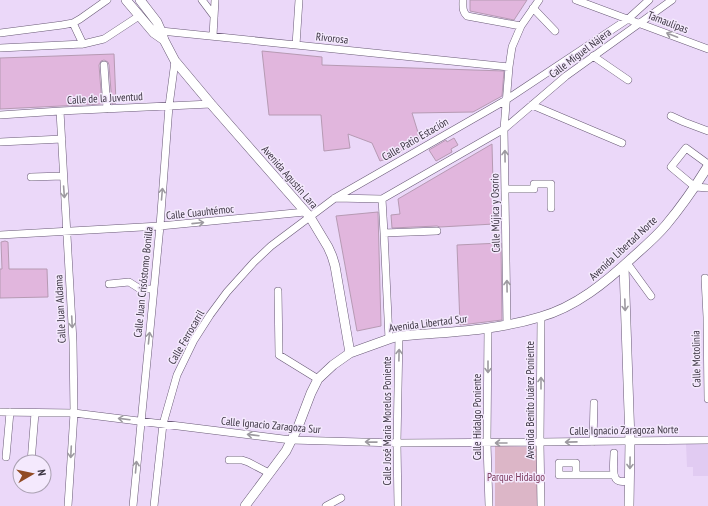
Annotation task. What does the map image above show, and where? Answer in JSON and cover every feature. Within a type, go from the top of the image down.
[{"type":"main road","name":"Avenida Agustín Lara","points":[[126,0],[139,16],[158,32],[175,61],[308,215],[332,256],[350,353]]},
{"type":"main road","name":"Avenida Agustín Lara","points":[[140,0],[157,22],[158,32]]},
{"type":"main road","name":"Avenida Libertad Norte","points":[[508,325],[541,317],[565,307],[593,292],[665,226],[695,187],[708,165]]},
{"type":"main road","points":[[625,264],[630,441],[629,506]]},
{"type":"main road","name":"Avenida Libertad Sur","points":[[246,506],[286,451],[298,427],[318,379],[333,364],[350,353],[399,336],[508,325]]},
{"type":"street","points":[[0,33],[73,23],[107,0]]},
{"type":"street","points":[[202,0],[214,16]]},
{"type":"street","points":[[213,36],[215,0]]},
{"type":"street","points":[[296,45],[299,0]]},
{"type":"street","points":[[463,0],[464,13],[467,16],[521,26]]},
{"type":"street","name":"Calle Mújica y Osorio","points":[[508,325],[504,129],[509,66],[512,47],[521,26],[539,0]]},
{"type":"street","name":"Tamaulipas","points":[[576,0],[708,49]]},
{"type":"street","points":[[506,100],[628,19],[648,0]]},
{"type":"street","name":"Calle Miguel Nájera","points":[[504,129],[566,76],[672,0]]},
{"type":"street","points":[[533,8],[555,31]]},
{"type":"street","points":[[0,48],[83,44],[104,39],[139,16]]},
{"type":"street","points":[[73,23],[83,44]]},
{"type":"street","name":"Rivorosa","points":[[158,32],[213,36],[509,66]]},
{"type":"street","points":[[593,56],[628,80]]},
{"type":"street","name":"Calle Juan Crisóstomo Bonilla","points":[[133,506],[160,226],[169,106],[175,61]]},
{"type":"street","points":[[104,66],[107,109]]},
{"type":"street","name":"Calle Patio Estación","points":[[308,215],[506,100]]},
{"type":"street","name":"Calle de la Juventud","points":[[0,116],[60,111],[211,104]]},
{"type":"street","points":[[532,105],[622,143]]},
{"type":"street","name":"Calle Juan Aldama","points":[[60,111],[67,232],[74,413],[68,506]]},
{"type":"street","points":[[671,116],[708,131]]},
{"type":"street","points":[[335,198],[382,199],[504,129]]},
{"type":"street","points":[[0,142],[62,139]]},
{"type":"street","points":[[708,165],[686,148],[671,167],[695,187],[708,188]]},
{"type":"street","points":[[30,177],[64,176]]},
{"type":"street","points":[[505,189],[534,189],[534,184],[551,184],[551,208]]},
{"type":"street","points":[[382,199],[389,339]]},
{"type":"street","name":"Calle Cuauhtémoc","points":[[0,235],[160,226],[308,215]]},
{"type":"street","name":"Calle Ferrocarril","points":[[154,506],[163,424],[177,375],[194,340],[227,292],[254,262],[308,215]]},
{"type":"street","points":[[384,233],[437,231]]},
{"type":"street","points":[[625,264],[651,296]]},
{"type":"street","name":"Calle Motolinía","points":[[705,278],[708,399]]},
{"type":"street","points":[[109,284],[129,282],[140,289],[153,289]]},
{"type":"street","points":[[278,291],[278,355],[318,379]]},
{"type":"street","name":"Avenida Benito Juárez Poniente","points":[[541,317],[541,506]]},
{"type":"street","name":"Calle Hidalgo Poniente","points":[[488,328],[489,506]]},
{"type":"street","name":"Calle José María Morelos Poniente","points":[[398,506],[399,336]]},
{"type":"street","points":[[593,442],[594,402]]},
{"type":"street","name":"Calle Ignacio Zaragoza Sur","points":[[0,412],[74,413],[291,440],[398,443],[540,442]]},
{"type":"street","points":[[6,457],[10,412]]},
{"type":"street","points":[[32,454],[35,412]]},
{"type":"street","name":"Calle Ignacio Zaragoza Norte","points":[[540,442],[708,440]]},
{"type":"street","points":[[614,453],[614,475],[616,479],[619,481],[629,481]]},
{"type":"street","points":[[229,460],[242,460],[269,473]]},
{"type":"street","points":[[576,475],[614,475]]},
{"type":"street","points":[[326,506],[341,498]]},
{"type":"shaded area","points":[[708,443],[708,476],[693,476],[693,467],[687,467],[686,444]]},
{"type":"green space","name":"Parque Hidalgo","points":[[495,446],[537,447],[538,506],[495,506]]},
{"type":"building","points":[[470,0],[527,0],[514,20],[470,11]]},
{"type":"building","points":[[262,51],[322,57],[322,65],[504,71],[502,96],[473,112],[412,113],[420,139],[390,158],[380,161],[372,143],[348,134],[350,148],[324,151],[321,115],[269,115]]},
{"type":"building","points":[[114,54],[116,103],[112,104],[109,65],[108,62],[104,60],[101,61],[99,65],[102,104],[0,109],[0,58]]},
{"type":"building","points":[[454,138],[458,145],[451,149],[452,152],[436,161],[429,150],[446,140],[447,142]]},
{"type":"building","points":[[492,144],[494,224],[392,228],[391,215],[400,214],[398,199]]},
{"type":"building","points":[[378,212],[381,326],[357,331],[336,216]]},
{"type":"building","points":[[1,242],[8,242],[9,269],[47,269],[48,297],[0,298],[0,269],[2,269]]},
{"type":"building","points":[[501,243],[502,320],[460,325],[457,245]]}]
